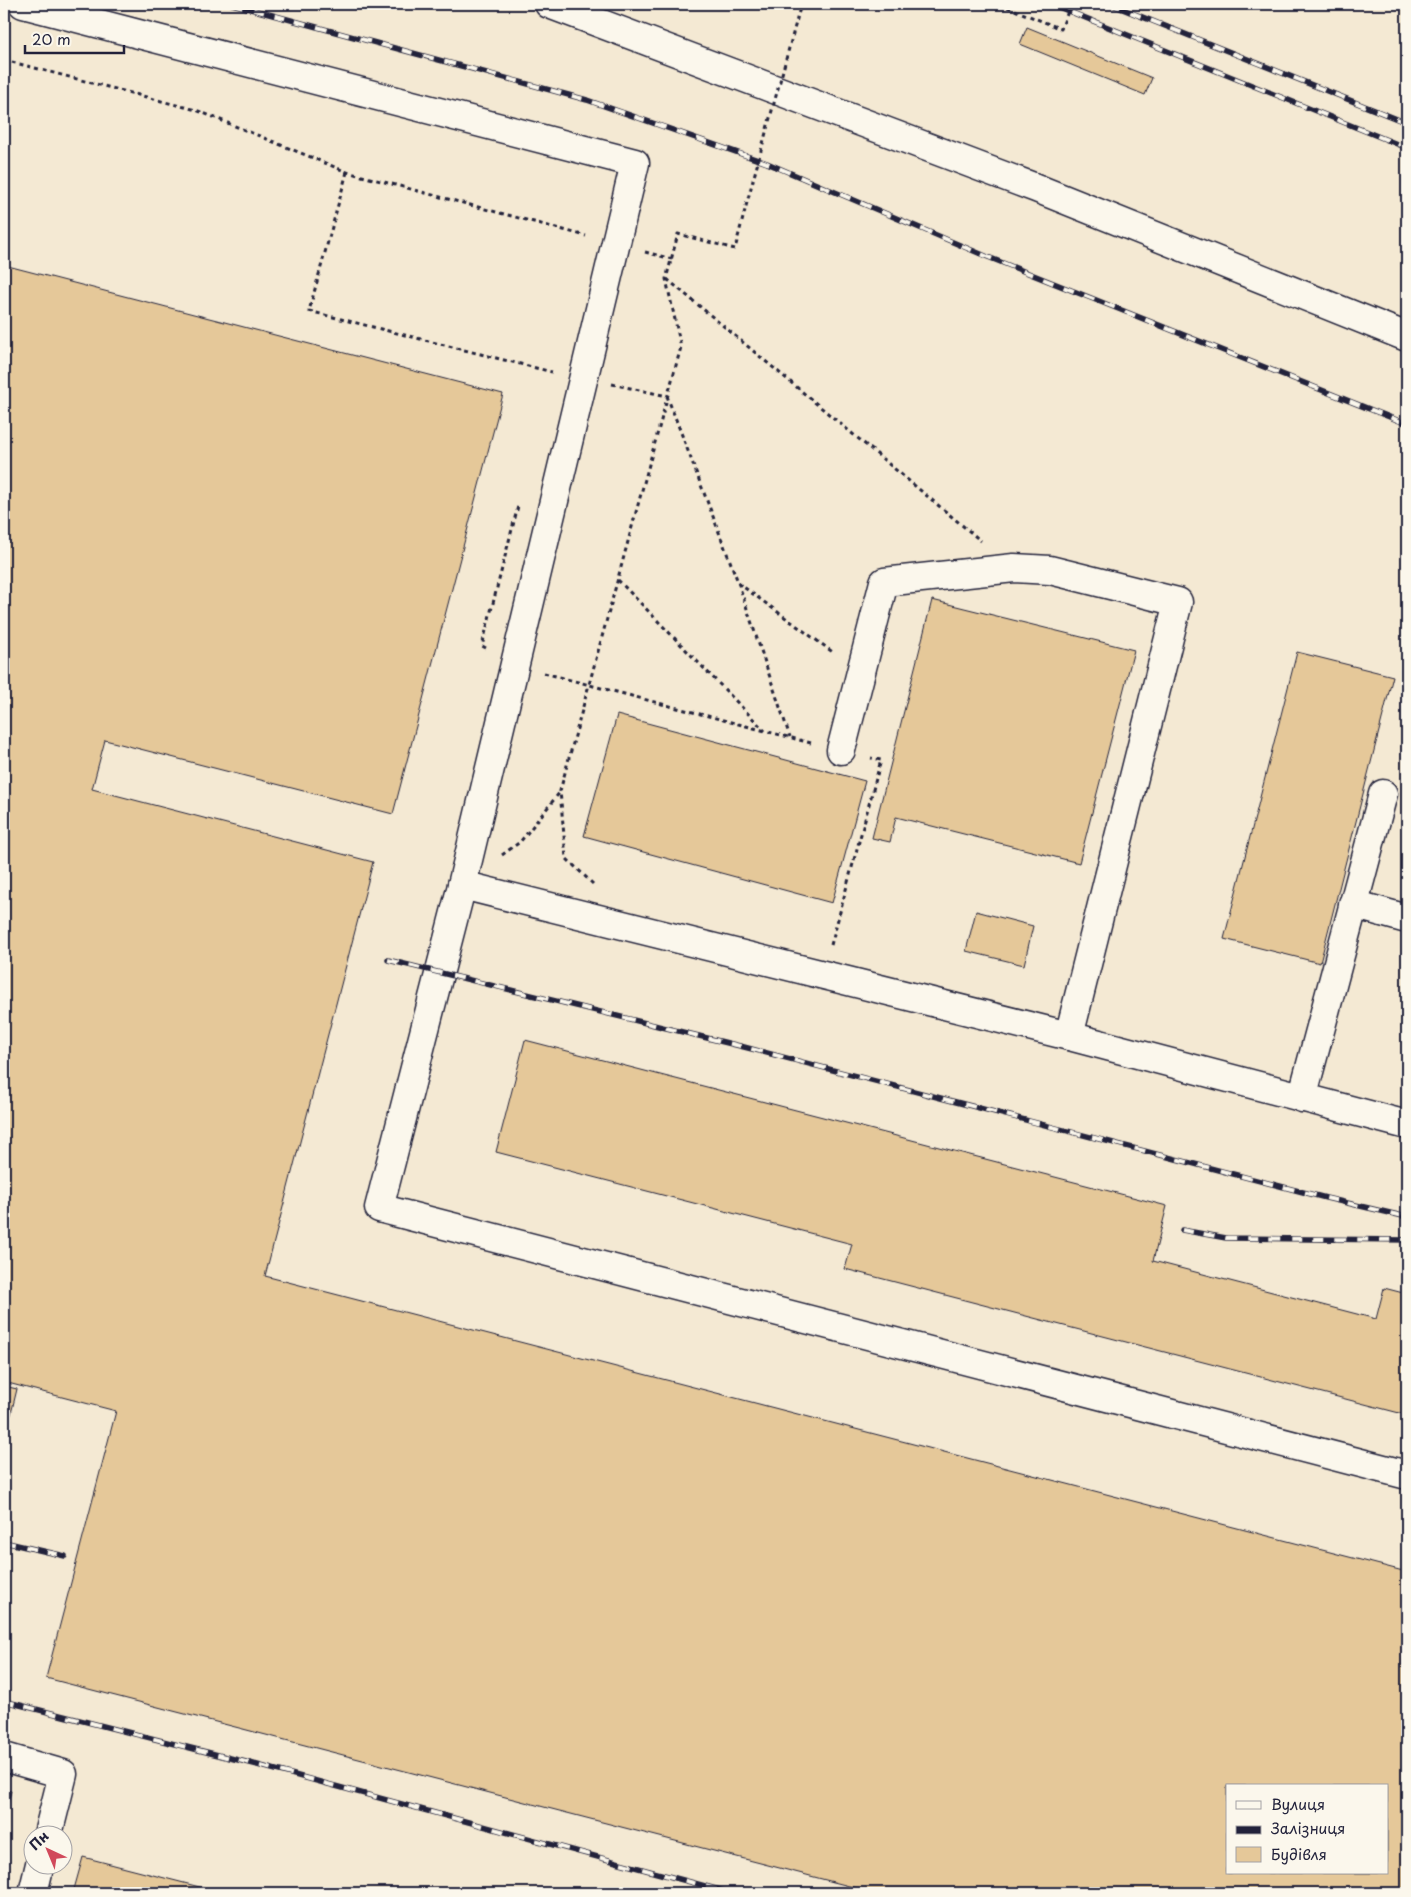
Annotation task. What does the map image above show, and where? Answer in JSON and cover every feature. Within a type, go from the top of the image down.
[{"type":"lane","points":[[23,4],[636,163],[462,885],[379,1208],[1407,1475]]},
{"type":"lane","points":[[549,4],[1036,188],[1407,337]]},
{"type":"lane","points":[[841,750],[884,582],[1014,568],[1050,570],[1178,602],[1069,1036]]},
{"type":"lane","points":[[1302,1098],[1383,794]]},
{"type":"lane","points":[[462,885],[1069,1036],[1407,1125]]},
{"type":"lane","points":[[1353,904],[1407,918]]},
{"type":"lane","points":[[4,1757],[63,1774],[50,1824]]},
{"type":"lane","points":[[32,1893],[37,1874]]},
{"type":"path","points":[[598,890],[566,858],[560,792],[680,347],[666,279],[678,234],[735,249],[801,4]]},
{"type":"path","points":[[1000,4],[1061,29],[1072,4]]},
{"type":"path","points":[[4,60],[196,110],[347,172],[672,259]]},
{"type":"path","points":[[347,172],[309,311],[553,372],[550,382]]},
{"type":"path","points":[[666,279],[1014,568]]},
{"type":"path","points":[[668,396],[738,582],[790,738]]},
{"type":"path","points":[[482,646],[519,504]]},
{"type":"path","points":[[618,580],[766,731]]},
{"type":"path","points":[[738,582],[861,673]]},
{"type":"path","points":[[515,665],[790,738],[881,760],[829,954]]},
{"type":"path","points":[[462,885],[520,842],[560,792]]},
{"type":"shaded area","points":[[4,4],[1407,4],[1407,1893],[4,1893]]},
{"type":"building","points":[[1027,27],[1152,78],[1145,95],[1020,44]]},
{"type":"building","points":[[4,265],[503,394],[393,814],[105,740],[92,789],[373,862],[265,1276],[1407,1572],[1407,1893],[876,1893],[46,1678],[116,1411],[4,1382]]},
{"type":"building","points":[[932,600],[1134,650],[1079,863],[896,817],[890,842],[872,838]]},
{"type":"building","points":[[1297,652],[1393,676],[1320,963],[1224,939]]},
{"type":"building","points":[[617,715],[865,781],[832,903],[584,836]]},
{"type":"building","points":[[976,911],[1033,926],[1024,965],[966,951]]},
{"type":"building","points":[[525,1040],[1167,1206],[1153,1261],[1376,1319],[1384,1288],[1407,1294],[1407,1415],[845,1269],[852,1244],[496,1152]]},
{"type":"building","points":[[4,1386],[17,1389],[4,1443]]},
{"type":"building","points":[[4,1789],[11,1791],[4,1818]]},
{"type":"building","points":[[83,1857],[223,1893],[73,1893]]},
{"type":"railway","points":[[232,4],[587,100],[767,163],[988,257],[1407,424]]},
{"type":"railway","points":[[1051,4],[1407,148]]},
{"type":"railway","points":[[1110,4],[1407,123]]},
{"type":"railway","points":[[388,960],[744,1047],[1326,1198],[1407,1217]]},
{"type":"railway","points":[[1182,1230],[1226,1238],[1407,1240]]},
{"type":"railway","points":[[4,1542],[65,1556]]},
{"type":"railway","points":[[4,1701],[250,1763],[731,1893]]}]
